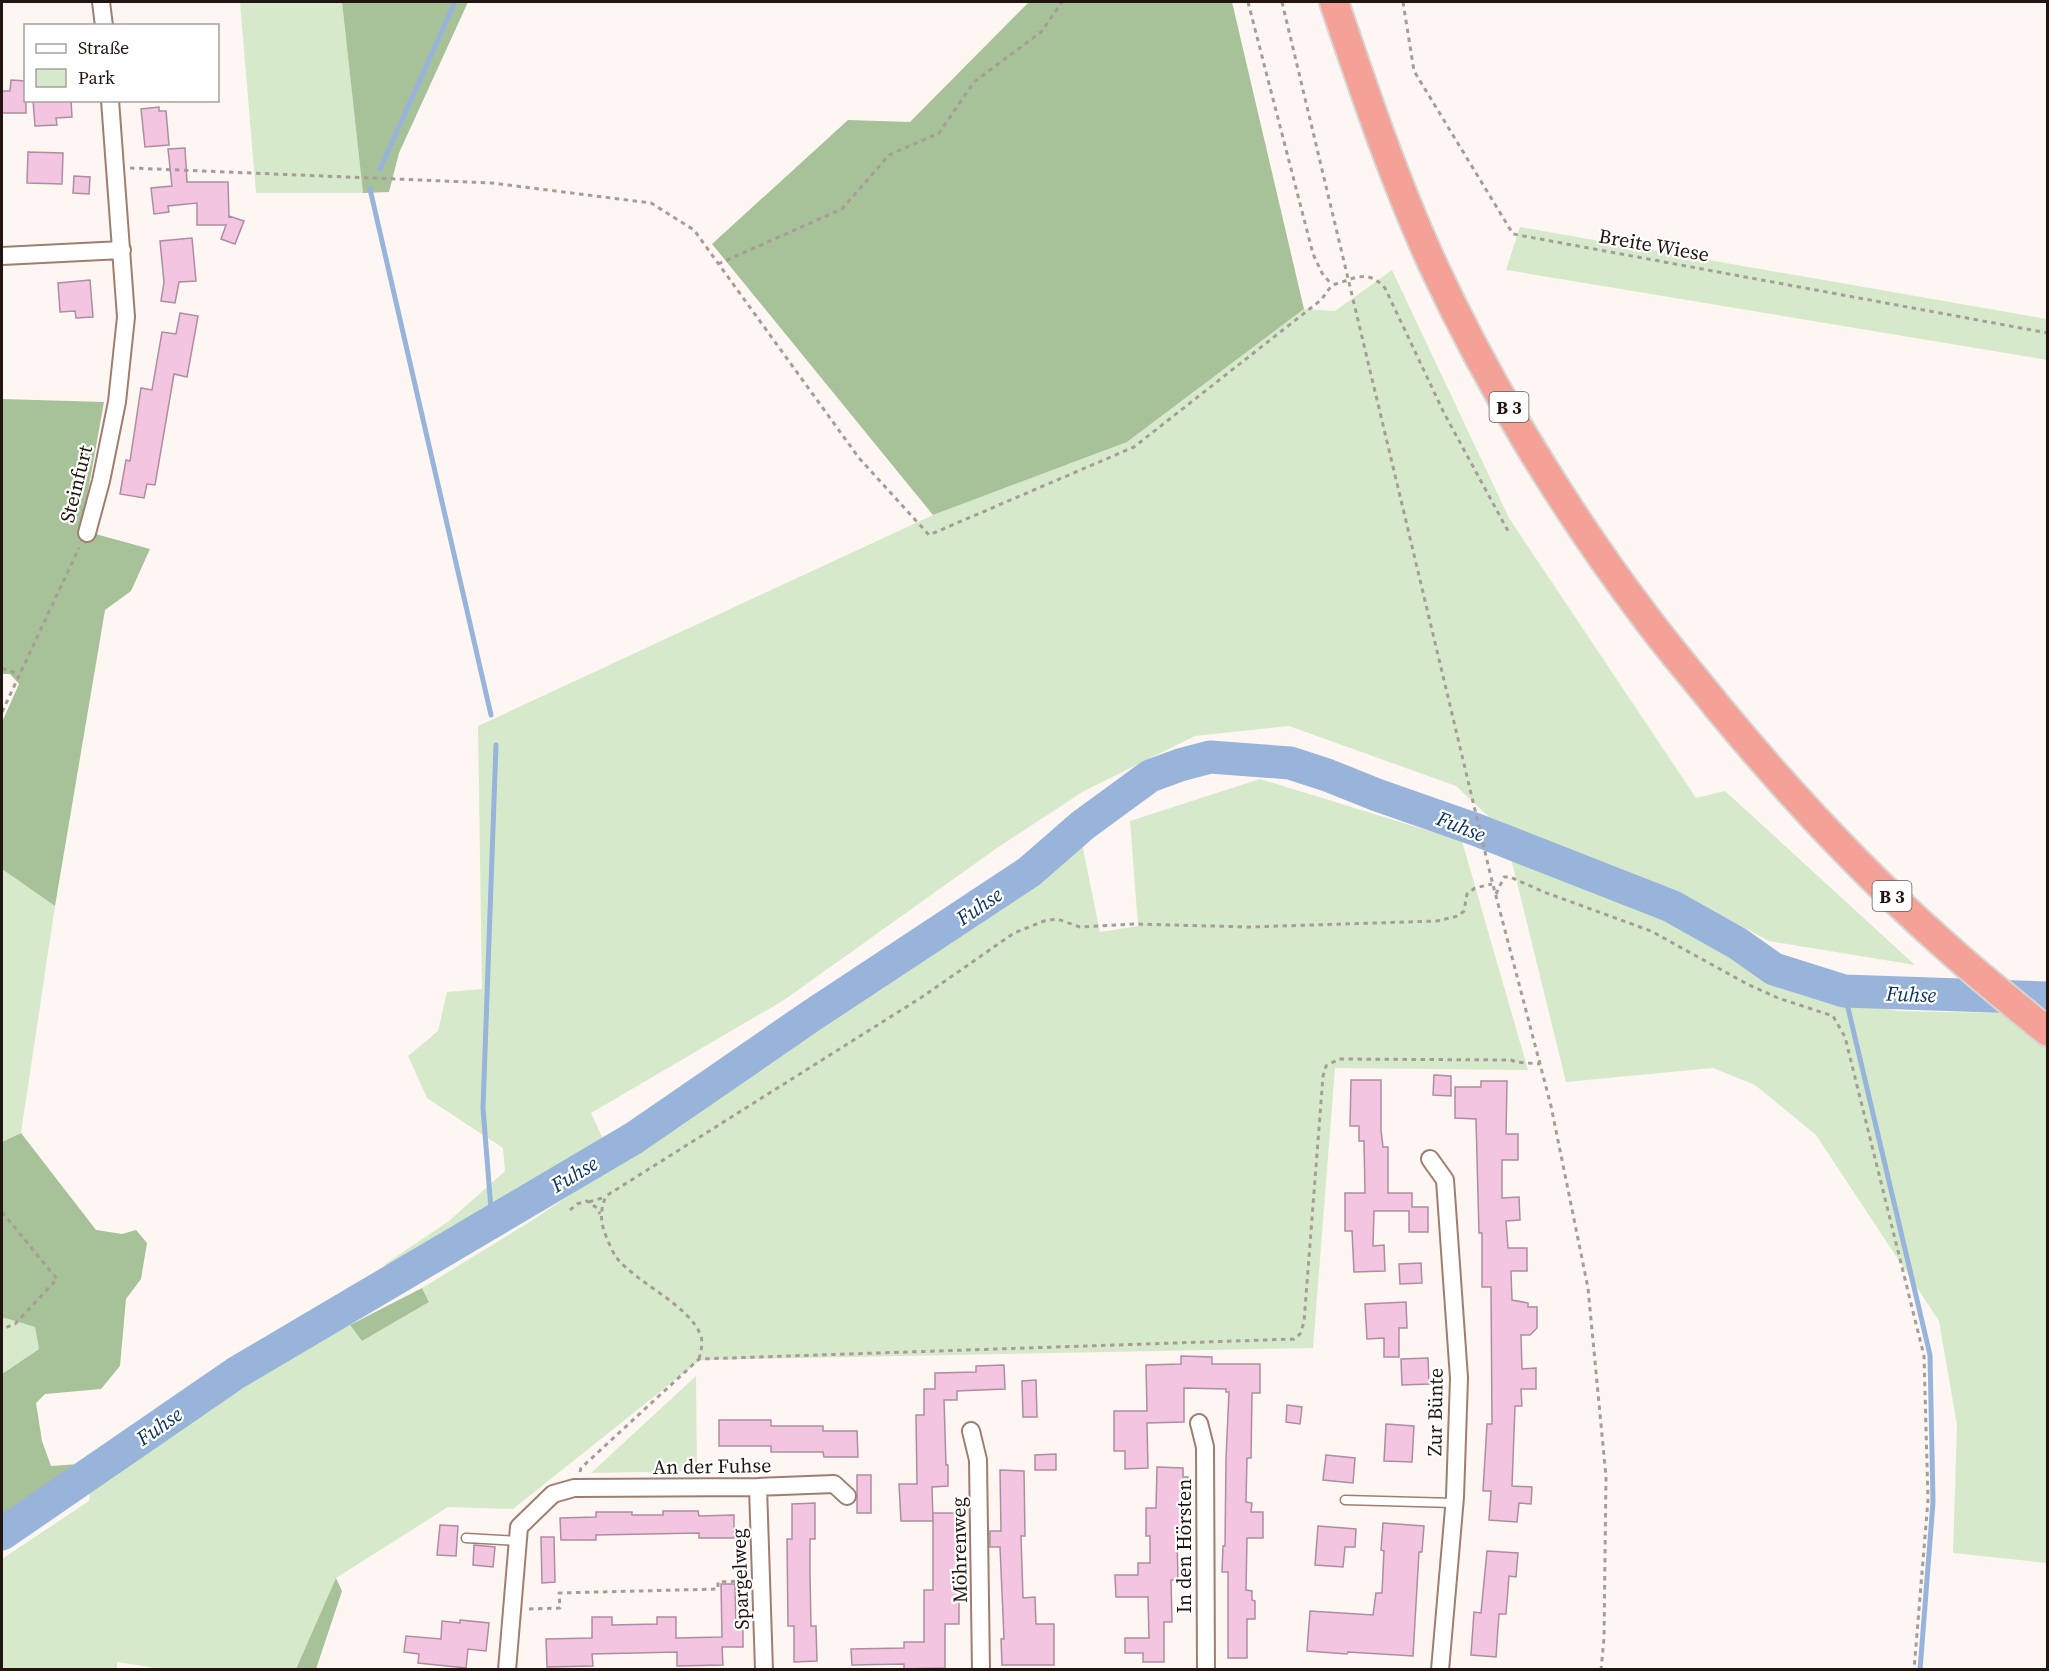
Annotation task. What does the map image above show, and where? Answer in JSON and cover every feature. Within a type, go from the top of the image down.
[{"type":"highway","name":"B 3","points":[[1335,2],[1398,183],[1433,264],[1475,348],[1560,495],[1612,572],[1652,626],[1749,745],[1809,812],[1940,942],[2048,1032]]},
{"type":"street","points":[[101,2],[104,24]]},
{"type":"street","name":"Steinfurt","points":[[87,533],[101,481],[117,402],[126,317],[110,102]]},
{"type":"street","points":[[2,256],[122,250]]},
{"type":"street","name":"Zur Bünte","points":[[1430,1159],[1445,1180],[1458,1366],[1454,1503],[1440,1670]]},
{"type":"street","name":"In den Hörsten","points":[[1199,1423],[1204,1447],[1206,1670]]},
{"type":"street","name":"Möhrenweg","points":[[971,1431],[978,1460],[981,1670]]},
{"type":"street","name":"An der Fuhse","points":[[574,1488],[758,1487],[834,1484],[847,1496]]},
{"type":"street","name":"Spargelweg","points":[[758,1487],[764,1670]]},
{"type":"street","points":[[507,1670],[519,1527],[553,1494],[574,1488]]},
{"type":"lane","points":[[1345,1500],[1454,1503]]},
{"type":"lane","points":[[466,1538],[518,1541]]},
{"type":"path","points":[[718,264],[842,209],[889,155],[939,133],[974,82],[1041,32],[1062,2]]},
{"type":"path","points":[[1248,2],[1314,254],[1322,273],[1332,285]]},
{"type":"path","points":[[1282,2],[1492,884],[1551,1106],[1588,1288],[1606,1477],[1604,1638],[1601,1670]]},
{"type":"path","name":"Breite Wiese","points":[[1403,2],[1414,71],[1513,234],[2048,333]]},
{"type":"path","points":[[116,167],[492,183],[651,203],[694,230],[859,458],[929,536],[1134,447],[1322,300],[1332,285],[1368,275],[1377,279],[1385,288],[1444,413],[1508,531]]},
{"type":"path","name":"Steinfurt","points":[[2,712],[18,674],[87,533]]},
{"type":"path","points":[[2,668],[18,674]]},
{"type":"path","points":[[1496,896],[1504,877],[1510,877],[1544,892],[1651,931],[1747,984],[1778,998],[1833,1016],[1845,1037],[1923,1356],[1928,1500],[1914,1670]]},
{"type":"path","points":[[570,1210],[577,1204],[606,1196],[922,997],[1014,933],[1044,921],[1057,919],[1080,927],[1134,924],[1249,927],[1437,921],[1458,916],[1464,911],[1467,894],[1475,888],[1492,884]]},
{"type":"path","points":[[699,1359],[1294,1339],[1300,1334],[1304,1322],[1322,1088],[1326,1066],[1339,1059],[1511,1060],[1540,1064]]},
{"type":"path","points":[[574,1488],[581,1468],[699,1359],[702,1343],[700,1334],[687,1317],[615,1255],[602,1228],[601,1216],[606,1196]]},
{"type":"path","points":[[589,1202],[597,1208],[601,1216]]},
{"type":"path","points":[[2,1212],[57,1279],[15,1324],[2,1329]]},
{"type":"path","points":[[512,1609],[560,1608],[559,1593],[718,1589],[718,1582],[761,1581]]},
{"type":"green space","points":[[240,2],[342,2],[363,193],[256,193]]},
{"type":"green space","points":[[342,2],[468,2],[399,153],[389,192],[363,193]]},
{"type":"green space","points":[[1029,2],[1232,2],[1304,309],[1127,442],[933,515],[712,244],[848,120],[910,122]]},
{"type":"green space","points":[[1520,227],[2047,319],[2047,360],[1506,270]]},
{"type":"green space","points":[[1392,270],[1509,518],[1696,798],[1725,791],[1915,965],[1769,941],[1704,906],[1489,817],[1456,786],[1289,726],[1195,736],[1084,791],[997,848],[784,1000],[591,1113],[604,1141],[390,1273],[385,1264],[449,1221],[505,1171],[503,1148],[427,1098],[408,1056],[438,1031],[447,992],[482,989],[478,726],[933,515],[1127,442],[1304,309],[1335,311]]},
{"type":"green space","points":[[2,399],[104,402],[81,530],[150,549],[131,591],[105,610],[55,906],[2,869],[2,722],[19,684],[10,674],[2,674]]},
{"type":"green space","points":[[1260,779],[1462,841],[1528,1070],[1335,1068],[1313,1348],[700,1360],[513,1509],[448,1507],[336,1578],[296,1669],[163,1669],[117,1662],[117,1669],[2,1670],[2,1559],[89,1501],[90,1493],[239,1385],[350,1325],[362,1341],[429,1302],[422,1288],[531,1221],[973,928],[1082,844],[1100,932],[1138,926],[1130,821]]},
{"type":"green space","points":[[1509,850],[1648,906],[1790,991],[1898,1011],[2047,1014],[2047,1563],[1953,1553],[1957,1425],[1939,1321],[1816,1135],[1755,1085],[1713,1068],[1566,1082]]},
{"type":"green space","points":[[2,869],[55,906],[21,1133],[2,1142]]},
{"type":"green space","points":[[21,1133],[96,1230],[122,1234],[136,1230],[147,1243],[141,1279],[126,1299],[120,1366],[101,1389],[45,1394],[36,1403],[42,1441],[51,1466],[93,1463],[2,1519],[2,1374],[39,1349],[35,1327],[2,1319],[2,1142]]},
{"type":"green space","points":[[422,1288],[429,1302],[362,1341],[350,1325]]},
{"type":"green space","points":[[2,1319],[35,1327],[39,1349],[2,1374]]},
{"type":"green space","points":[[696,1376],[697,1471],[591,1473]]},
{"type":"green space","points":[[336,1578],[342,1591],[316,1669],[296,1669]]},
{"type":"building","points":[[11,80],[24,81],[26,113],[2,113],[2,91],[10,91]]},
{"type":"building","points":[[33,102],[71,102],[72,117],[56,118],[57,125],[35,126]]},
{"type":"building","points":[[159,107],[159,111],[166,111],[169,145],[145,147],[141,109]]},
{"type":"building","points":[[185,148],[187,182],[228,182],[229,218],[229,216],[244,221],[235,244],[221,239],[226,225],[197,225],[197,203],[168,206],[169,212],[154,214],[151,188],[172,186],[168,149]]},
{"type":"building","points":[[28,152],[63,153],[62,184],[27,183]]},
{"type":"building","points":[[74,176],[90,177],[89,194],[73,193]]},
{"type":"building","points":[[192,238],[196,281],[179,282],[175,303],[161,301],[164,282],[160,241]]},
{"type":"building","points":[[90,280],[93,317],[76,318],[75,311],[60,312],[58,283]]},
{"type":"building","points":[[180,313],[198,316],[187,377],[174,374],[155,485],[147,484],[144,498],[120,494],[126,460],[130,461],[141,388],[152,390],[162,332],[176,334]]},
{"type":"building","points":[[1434,1075],[1451,1076],[1451,1096],[1433,1095]]},
{"type":"building","points":[[1351,1080],[1381,1080],[1381,1130],[1383,1147],[1388,1147],[1388,1193],[1412,1193],[1412,1207],[1428,1207],[1428,1232],[1409,1232],[1409,1211],[1374,1211],[1373,1246],[1384,1245],[1385,1271],[1354,1272],[1352,1231],[1345,1231],[1345,1193],[1365,1193],[1364,1141],[1359,1141],[1359,1126],[1350,1126]]},
{"type":"building","points":[[1481,1081],[1507,1081],[1506,1134],[1518,1134],[1518,1160],[1502,1160],[1502,1198],[1519,1197],[1520,1220],[1506,1221],[1508,1248],[1527,1248],[1527,1271],[1511,1271],[1512,1300],[1528,1303],[1528,1307],[1537,1307],[1537,1328],[1530,1335],[1521,1335],[1522,1369],[1536,1368],[1536,1389],[1521,1389],[1522,1406],[1515,1406],[1512,1486],[1532,1487],[1531,1504],[1519,1503],[1517,1522],[1489,1520],[1491,1491],[1483,1491],[1487,1424],[1492,1424],[1491,1287],[1482,1287],[1482,1233],[1479,1233],[1476,1119],[1455,1118],[1455,1087],[1481,1087]]},
{"type":"building","points":[[1421,1263],[1422,1283],[1400,1284],[1399,1264]]},
{"type":"building","points":[[1406,1302],[1407,1328],[1399,1328],[1399,1357],[1384,1357],[1384,1338],[1367,1339],[1365,1304]]},
{"type":"building","points":[[1181,1356],[1212,1357],[1212,1364],[1260,1364],[1260,1393],[1252,1393],[1251,1458],[1247,1458],[1246,1502],[1252,1503],[1251,1512],[1263,1512],[1263,1538],[1247,1538],[1246,1590],[1252,1591],[1252,1600],[1255,1601],[1255,1619],[1247,1619],[1247,1658],[1228,1658],[1228,1572],[1222,1572],[1223,1546],[1225,1546],[1229,1392],[1226,1392],[1226,1389],[1184,1388],[1184,1422],[1147,1423],[1148,1468],[1125,1469],[1125,1451],[1114,1451],[1114,1411],[1147,1411],[1146,1365],[1181,1364]]},
{"type":"building","points":[[1428,1358],[1429,1384],[1402,1385],[1401,1359]]},
{"type":"building","points":[[1004,1365],[1005,1389],[957,1391],[957,1400],[944,1400],[948,1486],[932,1487],[933,1521],[901,1521],[899,1484],[917,1484],[916,1415],[924,1415],[924,1389],[935,1389],[935,1373],[976,1372],[976,1366]]},
{"type":"building","points":[[1036,1380],[1037,1417],[1023,1417],[1022,1381]]},
{"type":"building","points":[[1287,1405],[1302,1407],[1300,1424],[1286,1422]]},
{"type":"building","points":[[719,1420],[771,1420],[771,1426],[823,1426],[823,1431],[857,1431],[858,1457],[824,1457],[823,1452],[771,1452],[771,1446],[719,1446]]},
{"type":"building","points":[[1386,1424],[1414,1426],[1412,1462],[1384,1461]]},
{"type":"building","points":[[1056,1454],[1056,1470],[1035,1470],[1035,1455]]},
{"type":"building","points":[[1326,1455],[1355,1458],[1353,1483],[1323,1480]]},
{"type":"building","points":[[1157,1467],[1183,1468],[1183,1477],[1188,1477],[1188,1492],[1182,1492],[1182,1536],[1177,1536],[1178,1580],[1171,1580],[1172,1622],[1164,1622],[1164,1662],[1143,1662],[1143,1653],[1125,1653],[1125,1638],[1149,1638],[1148,1597],[1116,1597],[1115,1575],[1138,1575],[1138,1563],[1150,1563],[1150,1536],[1146,1536],[1146,1508],[1156,1508]]},
{"type":"building","points":[[1000,1470],[1024,1471],[1025,1536],[1021,1536],[1023,1598],[1035,1597],[1036,1624],[1054,1624],[1054,1665],[1002,1665],[1001,1639],[1004,1639],[1000,1547],[990,1547],[990,1531],[1001,1531]]},
{"type":"building","points":[[857,1475],[871,1475],[871,1513],[857,1513]]},
{"type":"building","points":[[815,1503],[815,1539],[810,1539],[810,1575],[811,1626],[816,1626],[817,1661],[794,1662],[794,1626],[788,1626],[787,1539],[792,1539],[792,1504]]},
{"type":"building","points":[[663,1511],[698,1511],[699,1516],[734,1515],[734,1538],[699,1538],[699,1533],[596,1535],[596,1540],[561,1540],[560,1518],[596,1517],[596,1512],[663,1515]]},
{"type":"building","points":[[933,1513],[959,1513],[959,1624],[945,1624],[945,1668],[904,1669],[904,1664],[852,1665],[851,1649],[904,1648],[904,1642],[924,1642],[924,1590],[933,1590]]},
{"type":"building","points":[[1383,1523],[1424,1526],[1422,1552],[1419,1552],[1413,1656],[1307,1651],[1310,1611],[1373,1615],[1376,1593],[1382,1593]]},
{"type":"building","points":[[440,1525],[458,1526],[456,1556],[437,1555]]},
{"type":"building","points":[[1318,1526],[1356,1529],[1355,1547],[1345,1547],[1343,1567],[1315,1565]]},
{"type":"building","points":[[541,1537],[554,1537],[555,1582],[542,1583]]},
{"type":"building","points":[[474,1545],[495,1547],[493,1567],[473,1565]]},
{"type":"building","points":[[1487,1551],[1518,1553],[1516,1577],[1509,1576],[1506,1614],[1499,1614],[1496,1657],[1471,1655],[1474,1612],[1481,1613]]},
{"type":"building","points":[[721,1584],[735,1584],[736,1629],[743,1629],[743,1647],[722,1647],[723,1665],[677,1666],[677,1652],[592,1654],[593,1666],[547,1667],[546,1639],[592,1638],[592,1617],[612,1617],[612,1625],[657,1624],[657,1617],[676,1617],[676,1638],[722,1637]]},
{"type":"building","points":[[460,1620],[489,1623],[486,1651],[468,1649],[466,1668],[418,1663],[419,1654],[404,1652],[406,1636],[441,1639],[442,1621],[460,1623]]},
{"type":"waterway","points":[[380,169],[455,2]]},
{"type":"waterway","points":[[370,189],[491,715]]},
{"type":"waterway","points":[[492,1222],[483,1108],[496,745]]},
{"type":"waterway","name":"Fuhse","points":[[2,1534],[236,1373],[634,1138],[814,1014],[1029,872],[1083,825],[1150,776],[1210,757],[1290,763],[1477,830],[1671,906],[1737,943],[1774,969],[1844,991],[2048,998]]},
{"type":"waterway","points":[[1844,991],[1930,1355],[1933,1502],[1920,1670]]}]
